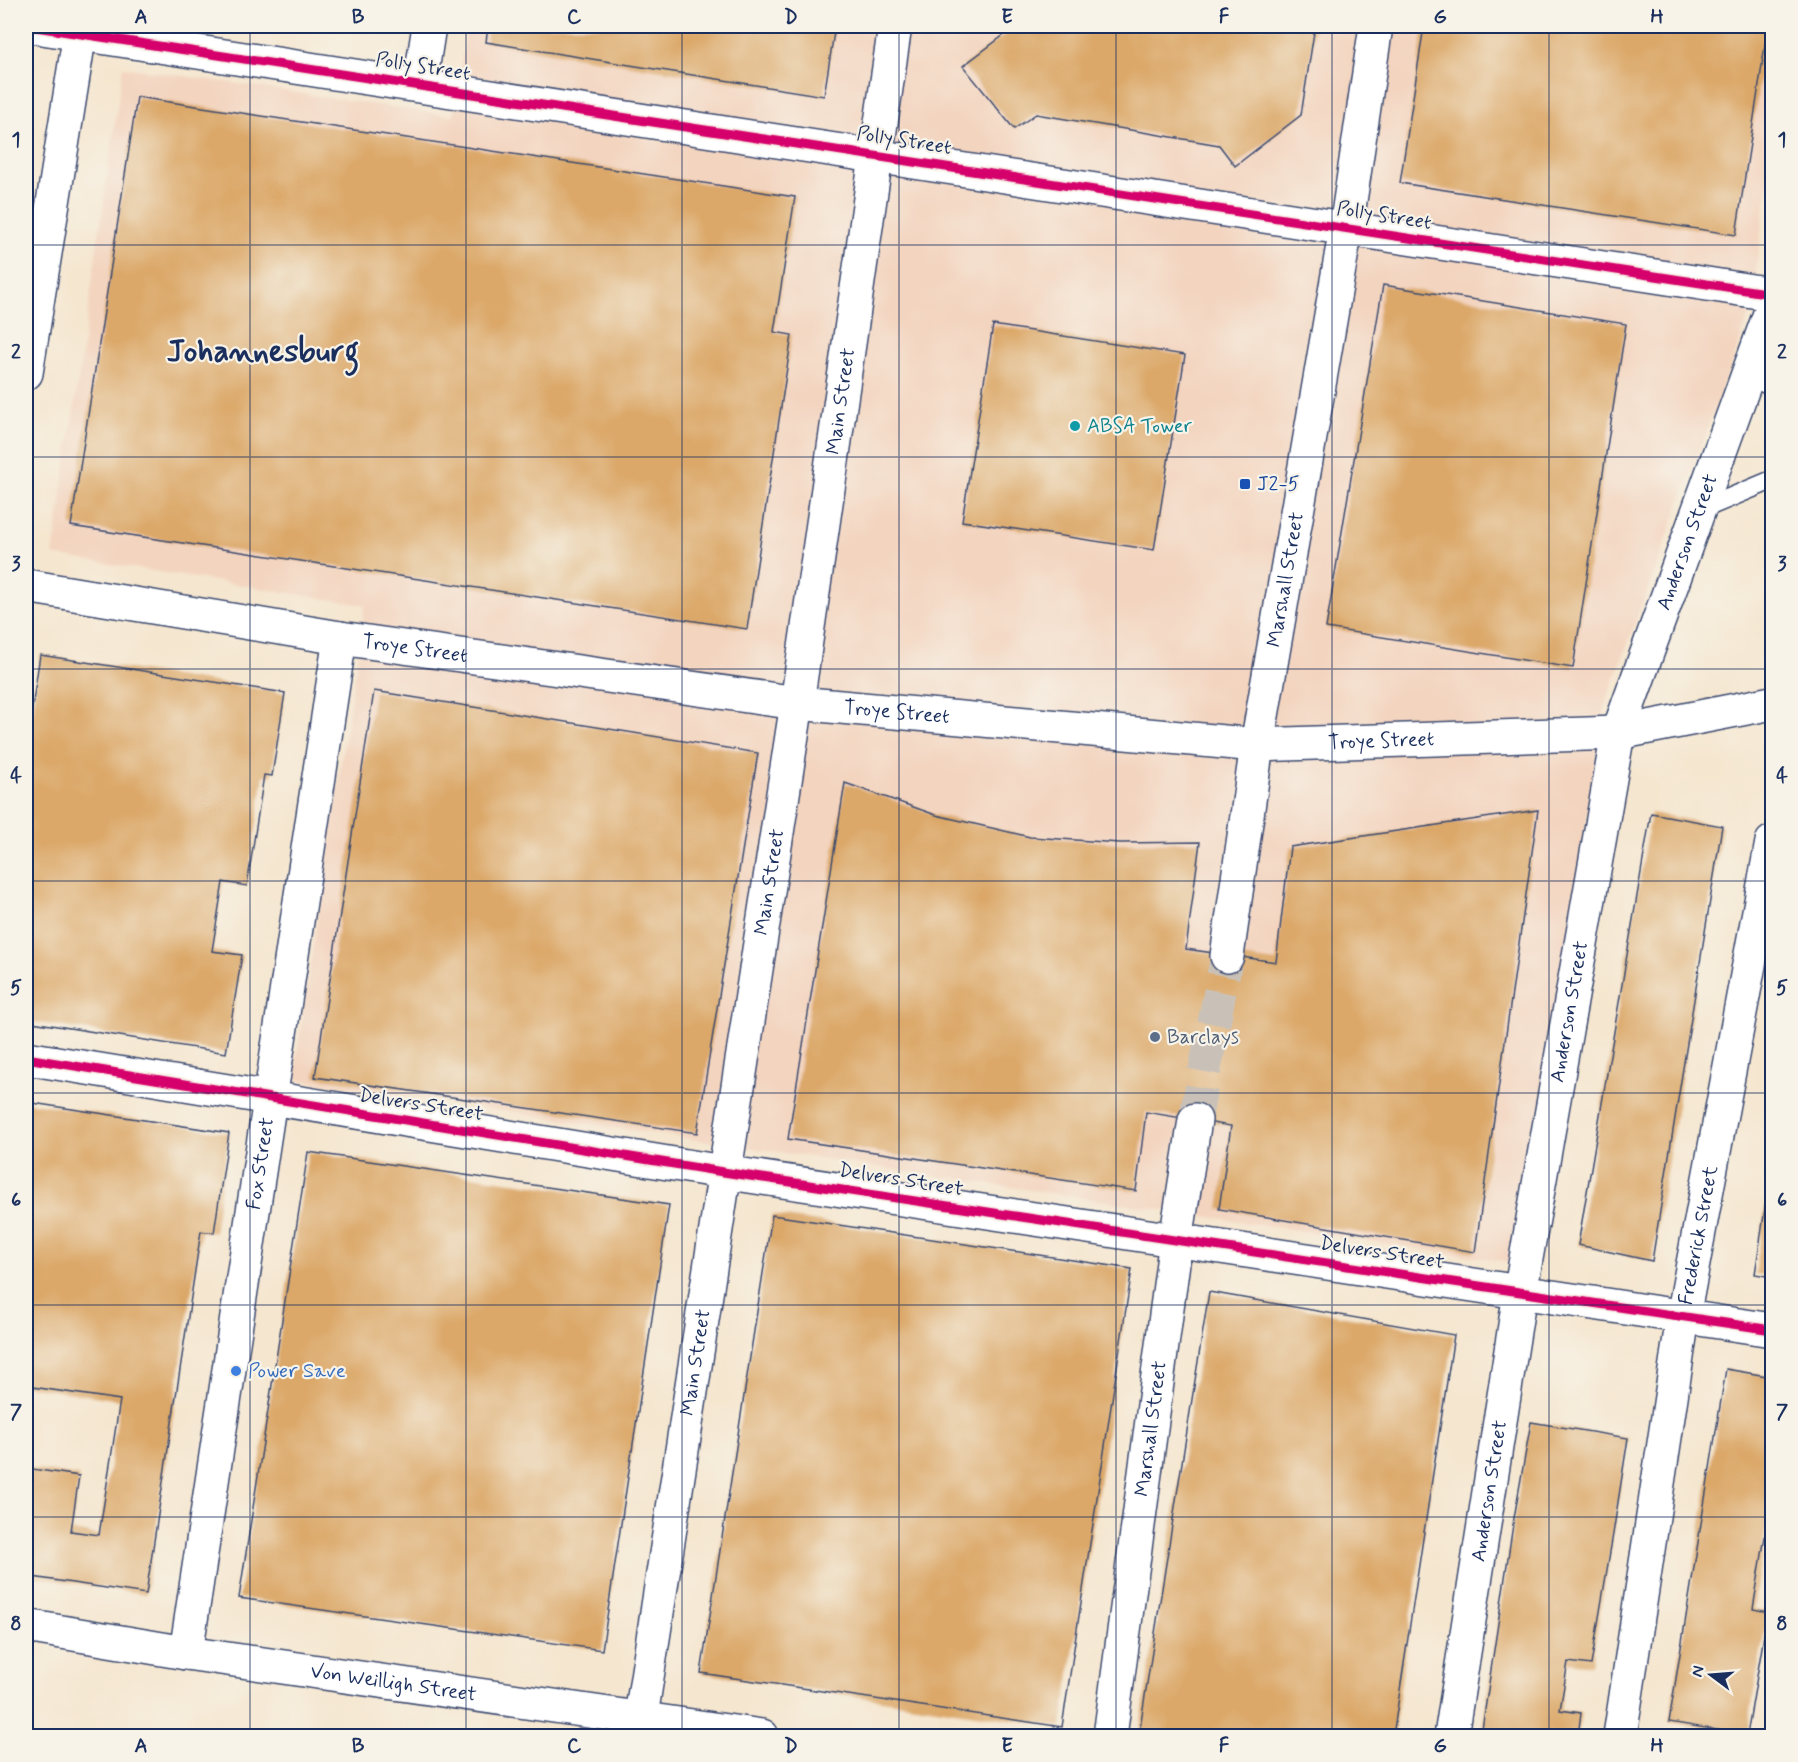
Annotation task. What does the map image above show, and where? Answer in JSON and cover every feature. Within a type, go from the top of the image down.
[{"type":"street","name":"Polly Street","points":[[29,26],[80,30],[1773,294]]},
{"type":"street","points":[[420,84],[429,26]]},
{"type":"street","name":"Main Street","points":[[639,1727],[796,703],[895,26]]},
{"type":"street","name":"Marshall Street","points":[[1227,956],[1257,745],[1346,228],[1376,26]]},
{"type":"street","points":[[26,373],[80,30]]},
{"type":"street","name":"Anderson Street","points":[[1451,1737],[1520,1293],[1618,733],[1698,511],[1760,381],[1773,308]]},
{"type":"street","name":"Troye Street","points":[[26,586],[340,638],[796,703],[1257,745],[1618,733],[1773,703]]},
{"type":"street","name":"Fox Street","points":[[186,1653],[340,638]]},
{"type":"street","name":"Frederick Street","points":[[1620,1737],[1683,1317],[1773,842]]},
{"type":"street","name":"Delvers Street","points":[[26,1058],[723,1172],[1773,1330]]},
{"type":"street","name":"Marshall Street","points":[[1110,1737],[1176,1240],[1196,1120]]},
{"type":"street","name":"Von Weilligh Street","points":[[26,1626],[639,1727],[762,1737]]},
{"type":"lane","points":[[1698,511],[1773,480]]},
{"type":"shaded area","points":[[467,26],[1772,26],[1772,159],[1749,317],[1605,705],[1516,1263],[293,1079],[365,605],[53,555],[123,67],[453,116]]},
{"type":"building","points":[[488,26],[835,26],[824,96],[486,42]]},
{"type":"building","points":[[1016,26],[1315,26],[1301,115],[1235,166],[1219,145],[1036,114],[1014,129],[963,66]]},
{"type":"building","points":[[1424,26],[1768,26],[1736,235],[1400,183]]},
{"type":"building","points":[[137,97],[795,197],[774,332],[792,335],[747,629],[71,526]]},
{"type":"building","points":[[1383,285],[1626,324],[1573,668],[1326,628]]},
{"type":"building","name":"ABSA Tower","points":[[993,325],[1185,355],[1154,550],[962,521]]},
{"type":"building","points":[[40,655],[285,693],[272,776],[264,775],[247,886],[223,882],[212,951],[242,955],[226,1053],[26,1021],[26,748]]},
{"type":"building","points":[[374,691],[758,753],[697,1133],[315,1077]]},
{"type":"building","name":"Barclays","points":[[845,783],[936,815],[1030,837],[1120,843],[1200,842],[1186,949],[1276,962],[1290,847],[1538,810],[1475,1252],[1219,1209],[1231,1126],[1146,1112],[1136,1191],[788,1139]]},
{"type":"building","points":[[1651,813],[1722,826],[1652,1261],[1578,1245]]},
{"type":"building","points":[[26,1102],[229,1133],[214,1233],[201,1231],[146,1594],[26,1576],[26,1468],[79,1476],[71,1531],[99,1535],[120,1400],[26,1386]]},
{"type":"building","points":[[308,1152],[669,1205],[602,1650],[239,1598]]},
{"type":"building","points":[[1772,1170],[1772,1277],[1755,1274]]},
{"type":"building","points":[[772,1215],[1132,1269],[1062,1727],[701,1673]]},
{"type":"building","points":[[1209,1292],[1454,1335],[1393,1736],[1153,1736],[1139,1734]]},
{"type":"building","points":[[1726,1369],[1772,1377],[1772,1494],[1753,1609],[1768,1612],[1747,1735],[1669,1722]]},
{"type":"building","points":[[1531,1422],[1628,1438],[1613,1534],[1591,1665],[1568,1662],[1560,1710],[1581,1713],[1578,1736],[1481,1736],[1514,1518]]},
{"type":"building","points":[[275,1732],[302,1735],[274,1736]]},
{"type":"tunnel","points":[[1195,1120],[1227,956]]},
{"type":"cycle path","points":[[29,26],[1772,294]]},
{"type":"cycle path","points":[[26,1058],[723,1172],[1772,1330]]},
{"type":"place","name":"ABSA Tower","points":[[1075,426]]},
{"type":"place","name":"J2-5","points":[[1245,484]]},
{"type":"place","name":"Barclays","points":[[1155,1037]]},
{"type":"place","name":"Power Save","points":[[236,1371]]},
{"type":"district","name":"Johannesburg","points":[[263,352]]}]
